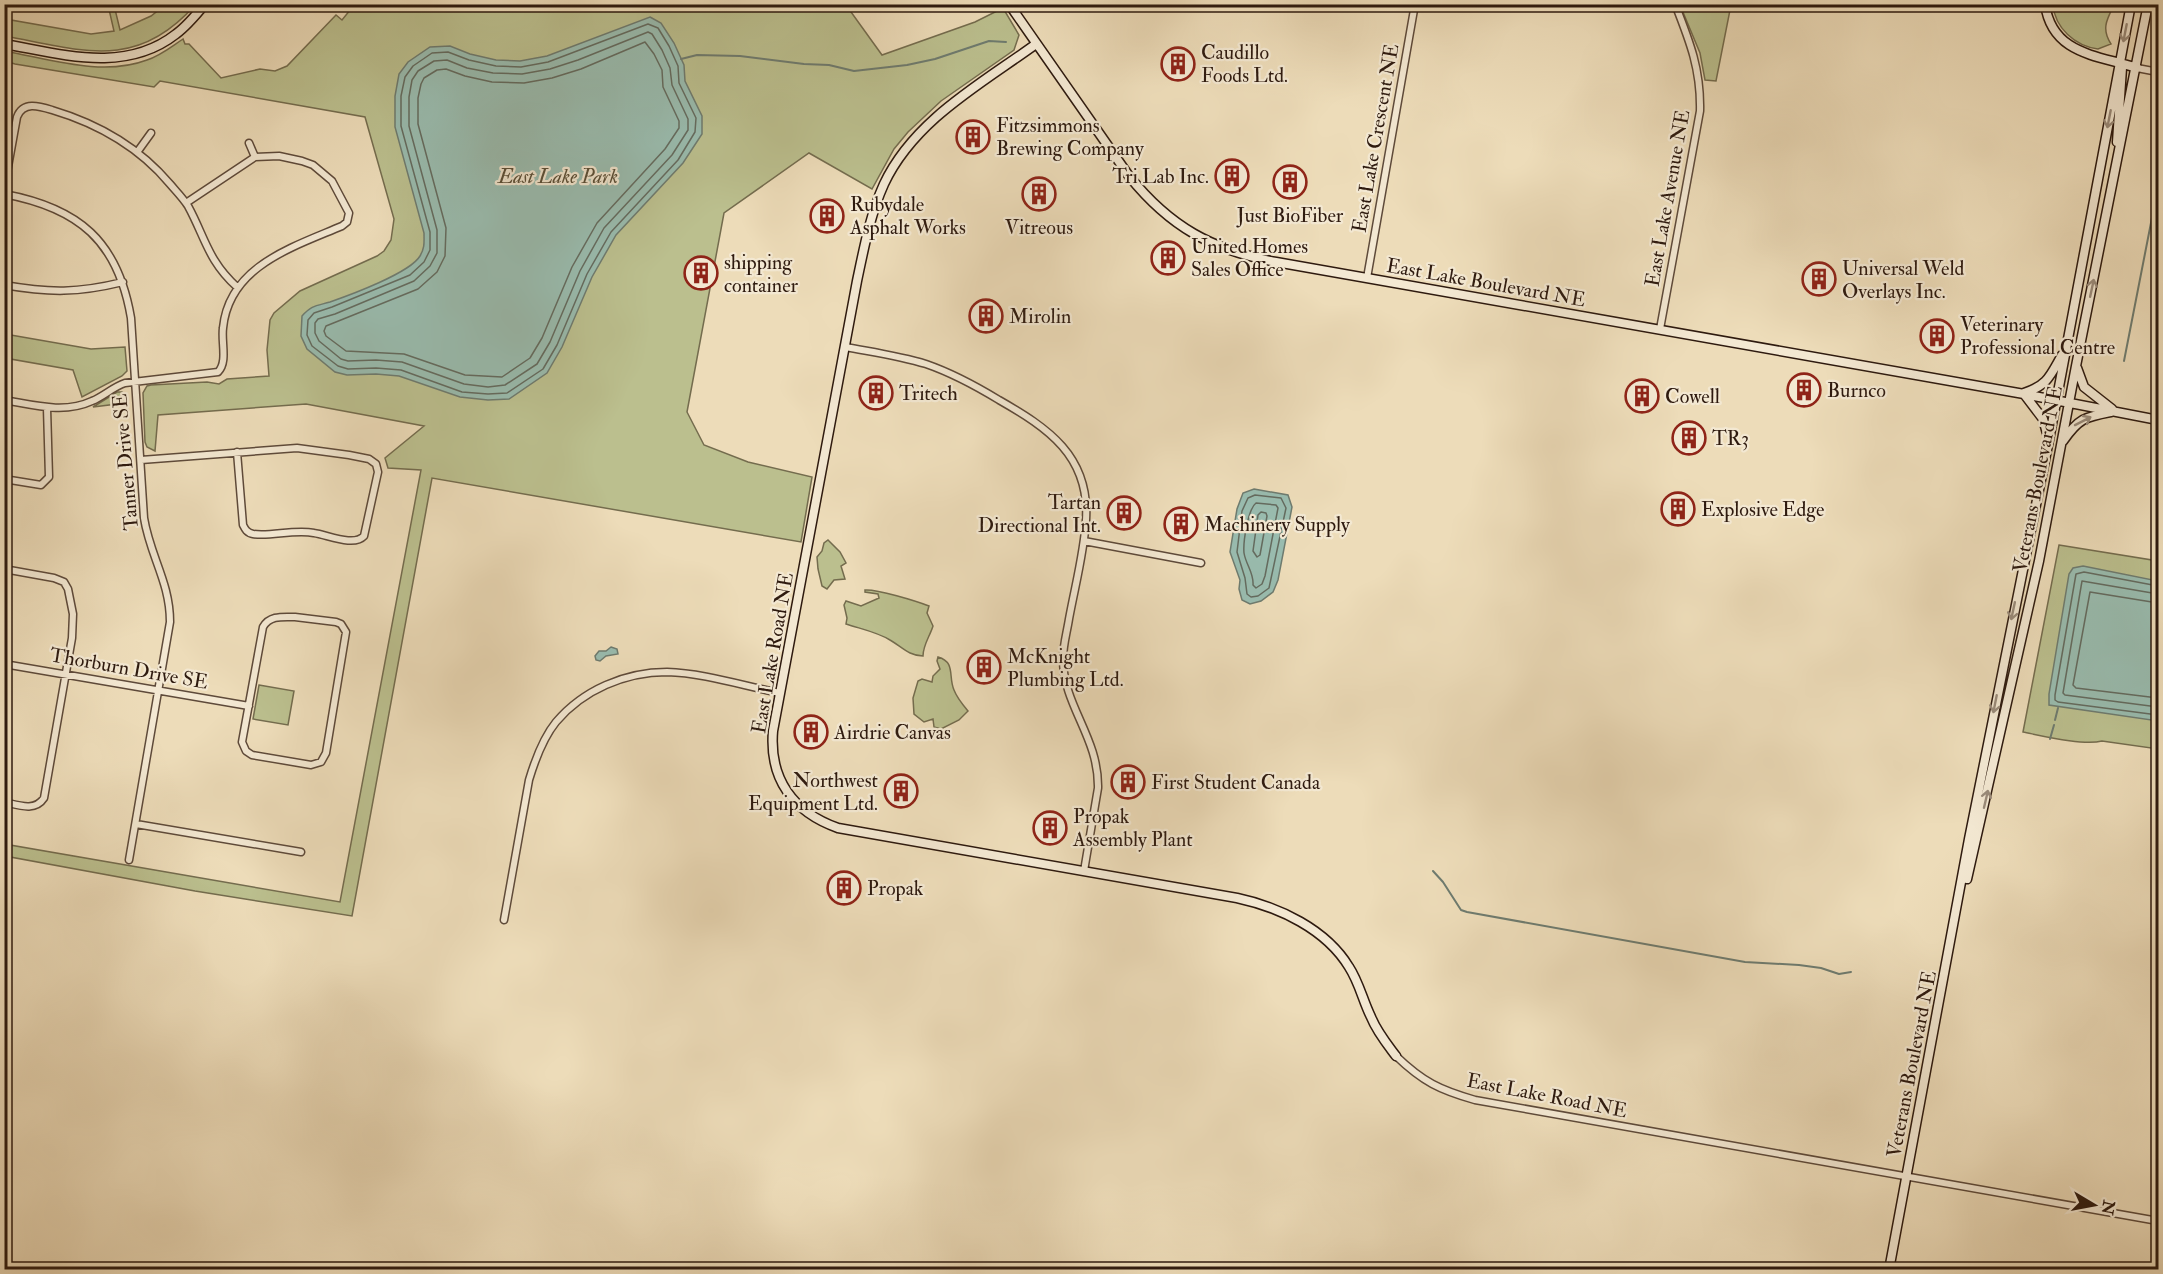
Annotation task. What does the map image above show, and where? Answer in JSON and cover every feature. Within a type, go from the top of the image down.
[{"type":"main road","points":[[4,44],[103,60],[119,58],[141,53],[174,36],[205,4]]},
{"type":"main road","name":"East Lake Boulevard NE","points":[[1009,4],[1148,199],[1175,223],[1209,243],[1247,256],[2024,394],[2158,420]]},
{"type":"main road","points":[[2045,4],[2052,26],[2065,43],[2081,52],[2137,68]]},
{"type":"main road","name":"Veterans Boulevard NE","points":[[1889,1269],[2006,647],[2049,440],[2131,4]]},
{"type":"main road","name":"Veterans Boulevard NE","points":[[1948,958],[2039,561],[2148,4]]},
{"type":"main road","name":"East Lake Road NE","points":[[1036,44],[936,117],[915,137],[884,184],[872,216],[857,281],[780,693],[772,743],[776,770],[794,802],[816,819],[838,828],[1254,902],[1296,920],[1318,933],[1348,965],[1379,1034],[1396,1056]]},
{"type":"main road","points":[[2114,179],[2123,72],[2120,62]]},
{"type":"main road","points":[[2049,440],[2043,419],[2024,394],[2044,384],[2066,348]]},
{"type":"main road","points":[[2076,366],[2084,387],[2114,411]]},
{"type":"main road","points":[[2061,444],[2074,426],[2084,418],[2114,411]]},
{"type":"street","name":"East Lake Crescent NE","points":[[1367,278],[1415,4]]},
{"type":"street","name":"East Lake Avenue NE","points":[[1660,329],[1700,111],[1700,87],[1696,61],[1674,4]]},
{"type":"street","points":[[2137,68],[2158,72]]},
{"type":"street","points":[[4,189],[16,117],[25,107],[31,105],[78,119],[119,138],[138,151],[186,203],[215,263],[237,287]]},
{"type":"street","points":[[138,151],[151,133]]},
{"type":"street","points":[[249,143],[255,157]]},
{"type":"street","points":[[4,400],[47,408],[83,405],[116,386],[135,381],[213,374],[221,370],[224,319],[237,287],[274,256],[342,226],[347,222],[349,213],[333,181],[313,165],[279,156],[255,157],[186,203]]},
{"type":"street","name":"Tanner Drive SE","points":[[4,194],[42,202],[57,208],[97,237],[123,282],[130,318],[147,532],[164,579],[170,608],[170,628],[129,860]]},
{"type":"street","points":[[4,285],[41,291],[68,292],[123,282]]},
{"type":"street","points":[[846,347],[907,360],[943,371],[982,390],[1041,424],[1065,449],[1079,476],[1086,519],[1063,657],[1065,682],[1070,698],[1092,744],[1099,775],[1084,871]]},
{"type":"street","points":[[4,479],[41,484],[49,477],[47,408]]},
{"type":"street","points":[[141,460],[237,452],[310,449],[373,460],[378,467],[378,472],[364,536],[352,541],[301,531],[255,534],[247,532],[243,525],[237,452]]},
{"type":"street","points":[[1084,541],[1201,563]]},
{"type":"street","points":[[4,569],[54,578],[66,585],[73,614],[66,674],[44,798],[42,802],[32,807],[4,802]]},
{"type":"street","points":[[295,617],[341,624],[346,632],[346,638],[326,753],[321,762],[311,765],[252,755],[246,751],[242,742],[249,706],[262,627],[266,622],[273,618],[295,617]]},
{"type":"street","name":"Thorburn Drive SE","points":[[4,664],[249,706]]},
{"type":"street","points":[[504,920],[531,771],[544,742],[556,723],[572,706],[609,682],[646,673],[668,672],[692,675],[780,693]]},
{"type":"street","points":[[136,824],[301,852]]},
{"type":"street","name":"East Lake Road NE","points":[[1396,1056],[1424,1081],[1445,1091],[1475,1100],[2158,1221]]},
{"type":"green space","name":"East Lake Park","points":[[355,4],[846,5],[882,55],[975,22],[1003,8],[1019,35],[1014,50],[941,101],[908,132],[894,149],[872,189],[809,153],[724,213],[687,412],[704,445],[748,462],[812,477],[801,542],[432,478],[352,916],[195,891],[5,856],[4,844],[340,902],[421,470],[388,468],[385,458],[424,426],[306,404],[158,415],[155,451],[147,447],[145,442],[143,393],[147,386],[151,385],[207,382],[219,384],[227,379],[269,376],[267,350],[270,320],[274,313],[300,291],[384,251],[391,240],[394,219],[365,117],[160,81],[154,87],[15,64],[5,61],[4,51],[76,65],[112,67],[130,65],[152,58],[183,39],[185,44],[189,44],[221,78],[260,69],[275,71],[287,66],[336,15],[342,20]]},
{"type":"green space","points":[[108,5],[114,5],[120,30],[151,16],[165,5],[195,5],[173,26],[151,40],[129,48],[106,51],[83,50],[5,36],[5,19],[91,34],[114,31]]},
{"type":"green space","points":[[1680,5],[1731,5],[1716,81],[1705,80],[1700,53]]},
{"type":"green space","points":[[2053,5],[2114,5],[2107,20],[2106,29],[2111,44],[2098,49],[2074,40],[2062,28]]},
{"type":"green space","points":[[5,334],[91,349],[125,347],[127,371],[122,376],[82,397],[73,370],[5,358]]},
{"type":"green space","points":[[117,392],[125,394],[125,403],[93,407]]},
{"type":"green space","points":[[828,540],[840,552],[846,563],[841,566],[845,579],[834,580],[827,589],[822,586],[817,557]]},
{"type":"green space","points":[[2059,545],[2158,561],[2158,749],[2102,741],[2074,741],[2023,732]]},
{"type":"green space","points":[[865,590],[887,593],[929,606],[927,613],[933,626],[925,644],[923,656],[910,653],[880,635],[846,624],[844,605],[846,601],[861,606],[879,598],[878,594],[865,592]]},
{"type":"green space","points":[[938,657],[947,662],[954,690],[968,711],[959,720],[941,729],[934,727],[933,719],[924,722],[914,714],[913,698],[918,681],[922,679],[932,682],[933,676],[940,669]]},
{"type":"green space","points":[[259,685],[294,691],[288,725],[253,719]]},
{"type":"water","points":[[650,17],[661,23],[684,65],[685,81],[702,116],[702,134],[683,163],[616,235],[592,277],[562,347],[547,373],[509,399],[488,400],[460,397],[399,376],[347,375],[335,372],[307,349],[301,336],[302,316],[309,310],[314,306],[365,289],[392,276],[414,263],[423,250],[424,233],[395,127],[395,96],[399,74],[408,62],[430,47],[450,46],[470,54],[496,60],[520,61],[547,56]]},
{"type":"water","points":[[1254,489],[1288,495],[1292,507],[1278,580],[1273,592],[1261,601],[1250,604],[1242,600],[1239,589],[1240,580],[1230,552],[1237,509],[1243,493]]},
{"type":"water","points":[[2083,566],[2158,581],[2158,721],[2049,705],[2069,574],[2073,568]]},
{"type":"water","points":[[611,647],[617,649],[618,654],[606,656],[600,661],[596,660],[595,656],[599,651],[606,651]]},
{"type":"waterway","points":[[681,59],[697,55],[740,56],[829,65],[854,71],[907,65],[935,59],[989,41],[1006,42]]},
{"type":"waterway","points":[[2124,361],[2158,187]]},
{"type":"waterway","points":[[2055,720],[2058,708]]},
{"type":"waterway","points":[[2050,739],[2054,725]]},
{"type":"waterway","points":[[1433,871],[1461,910],[1467,912],[1745,962],[1799,965],[1821,968],[1839,974],[1851,972]]},
{"type":"place","name":"Caudillo Foods Ltd.","points":[[1178,64]]},
{"type":"place","name":"Fitzsimmons Brewing Company","points":[[973,137]]},
{"type":"place","name":"Tri Lab Inc.","points":[[1232,176]]},
{"type":"place","name":"Just BioFiber","points":[[1290,182]]},
{"type":"place","name":"Vitreous","points":[[1039,194]]},
{"type":"place","name":"Rubydale Asphalt Works","points":[[827,216]]},
{"type":"place","name":"United Homes Sales Office","points":[[1168,258]]},
{"type":"place","name":"shipping container","points":[[701,273]]},
{"type":"place","name":"Universal Weld Overlays Inc.","points":[[1819,279]]},
{"type":"place","name":"Mirolin","points":[[986,316]]},
{"type":"place","name":"Veterinary Professional Centre","points":[[1937,336]]},
{"type":"place","name":"Burnco","points":[[1804,390]]},
{"type":"place","name":"Tritech","points":[[876,393]]},
{"type":"place","name":"Cowell","points":[[1642,396]]},
{"type":"place","name":"TR3","points":[[1689,438]]},
{"type":"place","name":"Explosive Edge","points":[[1678,509]]},
{"type":"place","name":"Tartan Directional Int.","points":[[1124,513]]},
{"type":"place","name":"Machinery Supply","points":[[1181,524]]},
{"type":"place","name":"McKnight Plumbing Ltd.","points":[[984,667]]},
{"type":"place","name":"Airdrie Canvas","points":[[811,732]]},
{"type":"place","name":"First Student Canada","points":[[1128,782]]},
{"type":"place","name":"Northwest Equipment Ltd.","points":[[901,791]]},
{"type":"place","name":"Propak Assembly Plant","points":[[1050,828]]},
{"type":"place","name":"Propak","points":[[844,888]]}]
